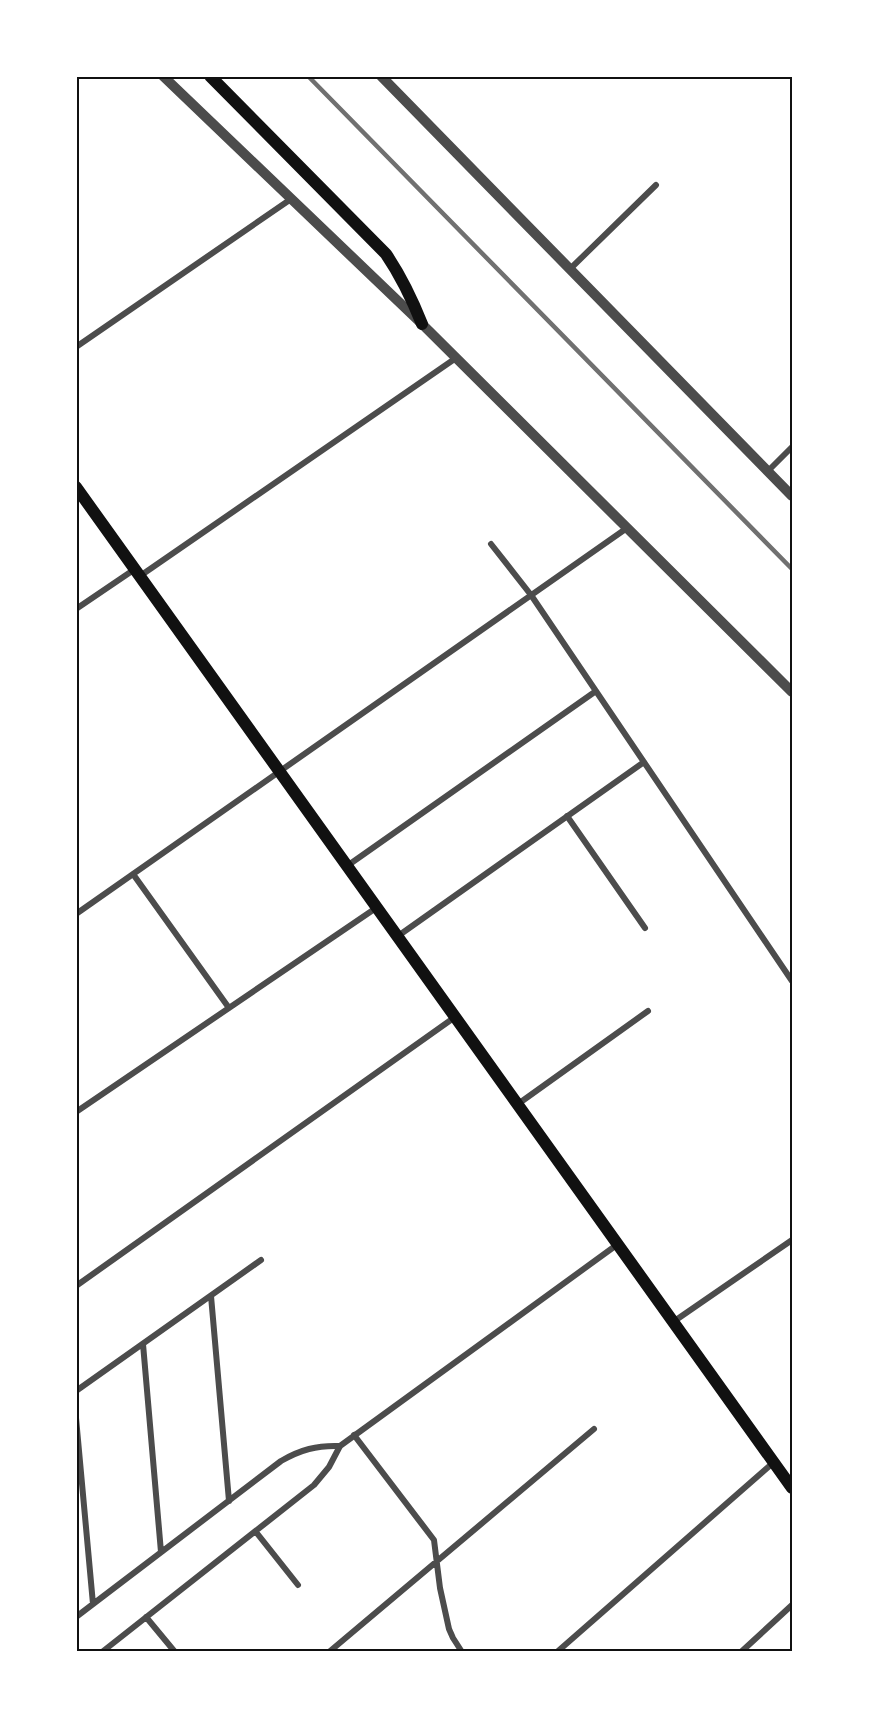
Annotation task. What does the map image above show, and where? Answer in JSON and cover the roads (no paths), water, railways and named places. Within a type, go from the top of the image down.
[{"type":"main road","points":[[210,76],[386,254],[401,276],[422,324]]},
{"type":"main road","points":[[76,487],[792,1488]]},
{"type":"street","points":[[163,76],[422,324],[792,692]]},
{"type":"street","points":[[381,76],[792,496]]},
{"type":"street","points":[[570,269],[656,185]]},
{"type":"street","points":[[76,347],[291,199]]},
{"type":"street","points":[[76,609],[137,573],[456,358]]},
{"type":"street","points":[[768,471],[792,447]]},
{"type":"street","points":[[76,914],[627,528]]},
{"type":"street","points":[[491,544],[531,595],[792,981]]},
{"type":"street","points":[[347,866],[596,691]]},
{"type":"street","points":[[398,936],[644,762]]},
{"type":"street","points":[[567,816],[645,928]]},
{"type":"street","points":[[133,874],[229,1008]]},
{"type":"street","points":[[76,1112],[377,907]]},
{"type":"street","points":[[518,1104],[648,1011]]},
{"type":"street","points":[[76,1286],[455,1016]]},
{"type":"street","points":[[673,1322],[792,1240]]},
{"type":"street","points":[[102,1652],[314,1485],[329,1467],[340,1446],[618,1244]]},
{"type":"street","points":[[76,1392],[261,1260]]},
{"type":"street","points":[[211,1296],[229,1501]]},
{"type":"street","points":[[143,1344],[161,1552]]},
{"type":"street","points":[[76,1418],[93,1604]]},
{"type":"street","points":[[329,1652],[594,1429]]},
{"type":"street","points":[[354,1435],[434,1540],[440,1588],[449,1629],[462,1652]]},
{"type":"street","points":[[76,1617],[281,1461],[315,1447],[340,1446]]},
{"type":"street","points":[[557,1652],[774,1462]]},
{"type":"street","points":[[256,1532],[298,1585]]},
{"type":"street","points":[[741,1652],[792,1605]]},
{"type":"street","points":[[146,1617],[175,1652]]},
{"type":"railway","points":[[308,76],[792,569]]}]
